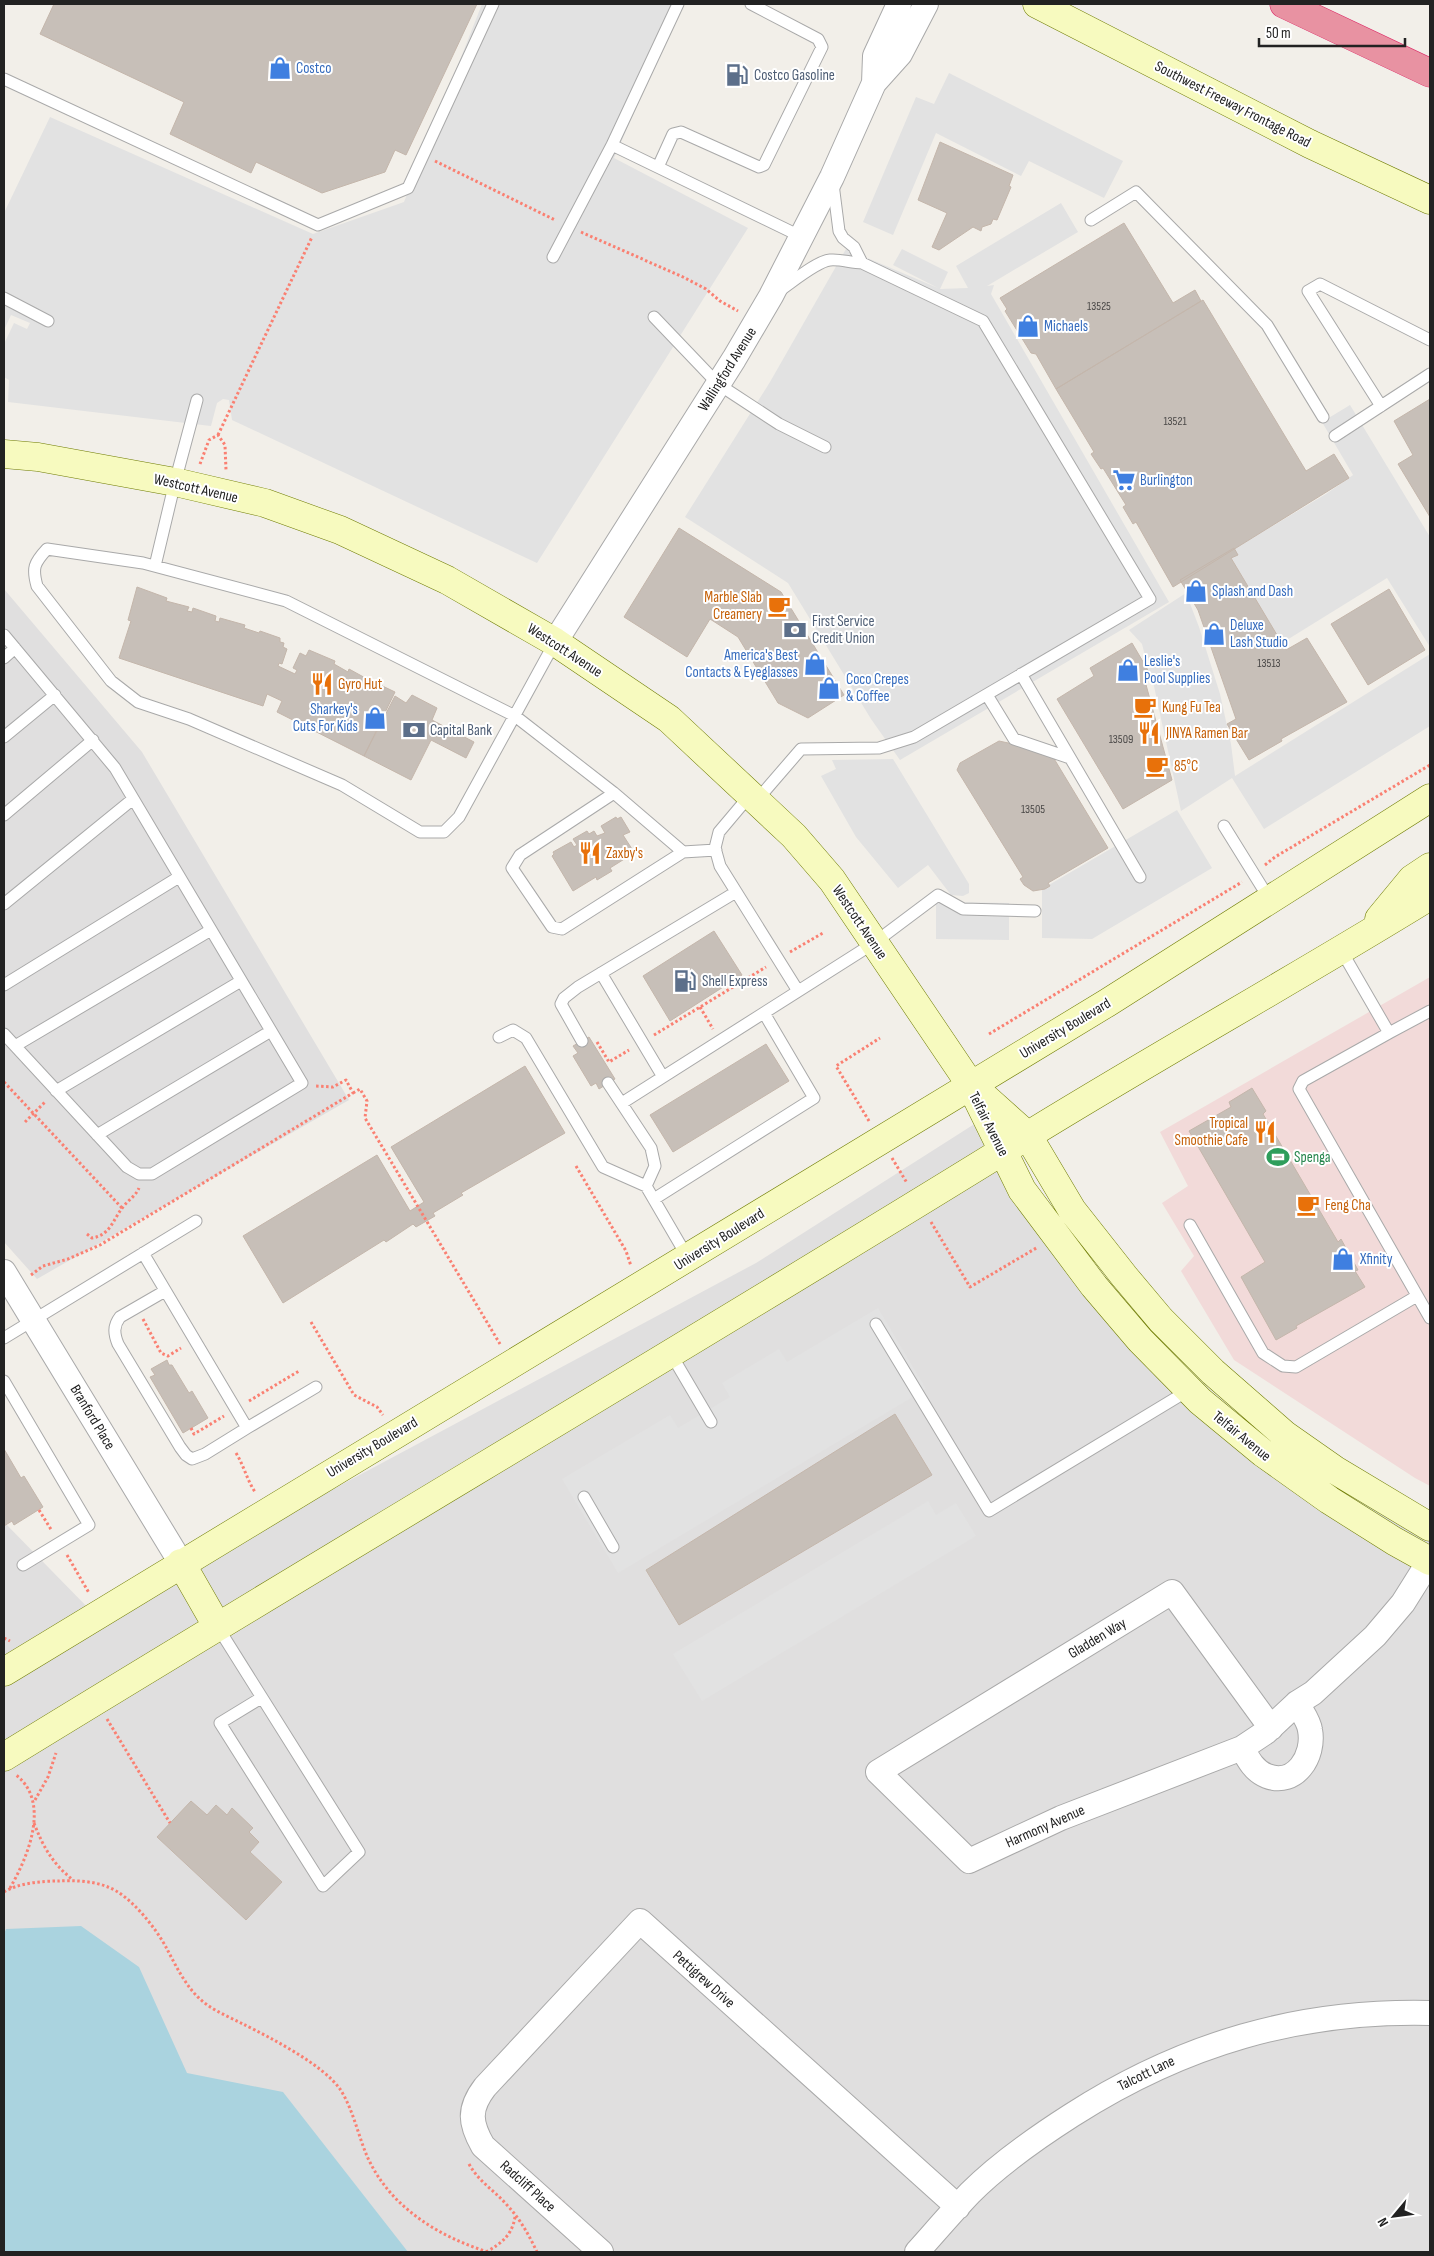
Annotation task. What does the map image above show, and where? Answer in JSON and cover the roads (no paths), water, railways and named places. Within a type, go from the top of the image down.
[{"type":"highway","points":[[1284,4],[1430,72]]},
{"type":"main road","name":"Southwest Freeway Frontage Road","points":[[1037,4],[1310,144],[1430,200]]},
{"type":"main road","name":"Westcott Avenue","points":[[4,454],[38,457],[184,484],[265,503],[340,530],[447,580],[555,642],[669,719],[794,836],[832,880],[970,1084]]},
{"type":"main road","name":"University Boulevard","points":[[4,1672],[1107,1002],[1430,798]]},
{"type":"main road","points":[[1352,944],[1412,879],[1430,867]]},
{"type":"main road","points":[[10,1766],[217,1626],[671,1354],[1003,1151],[1430,896]]},
{"type":"main road","name":"Telfair Avenue","points":[[970,1084],[1028,1136],[1072,1210],[1161,1320],[1213,1372],[1285,1435],[1336,1470],[1430,1528]]},
{"type":"main road","name":"Telfair Avenue","points":[[970,1084],[1022,1190],[1094,1286],[1140,1340],[1190,1390],[1263,1453],[1321,1495],[1394,1541],[1430,1560]]},
{"type":"main road","points":[[181,1563],[217,1626]]},
{"type":"street","name":"Wallingford Avenue","points":[[874,83],[875,56],[899,4]]},
{"type":"street","name":"Wallingford Avenue","points":[[555,642],[718,384],[771,296],[832,177],[874,83],[900,54],[926,4]]},
{"type":"street","name":"Branford Place","points":[[4,1272],[181,1563]]},
{"type":"street","name":"Harmony Avenue","points":[[878,1772],[969,1861],[1061,1818],[1242,1748],[1271,1728],[1297,1702],[1313,1693],[1375,1636],[1403,1604],[1430,1560]]},
{"type":"street","name":"Gladden Way","points":[[878,1772],[1172,1592],[1271,1728]]},
{"type":"street","points":[[1242,1748],[1251,1764],[1265,1776],[1278,1779],[1292,1775],[1300,1769],[1308,1758],[1310,1730],[1297,1702]]},
{"type":"street","name":"Pettigrew Drive","points":[[473,2110],[478,2097],[486,2087],[640,1921],[958,2207]]},
{"type":"street","name":"Talcott Lane","points":[[917,2252],[971,2192],[1036,2138],[1110,2091],[1177,2058],[1248,2034],[1326,2018],[1430,2013]]},
{"type":"street","name":"Radcliff Place","points":[[473,2110],[473,2129],[483,2146],[601,2252]]},
{"type":"lane","points":[[4,79],[318,225],[408,188],[493,4]]},
{"type":"lane","points":[[553,257],[612,145],[678,4]]},
{"type":"lane","points":[[658,167],[673,134],[681,132],[759,167],[764,165],[822,47],[818,39],[750,4]]},
{"type":"lane","points":[[612,145],[802,237]]},
{"type":"lane","points":[[832,177],[839,231],[843,238],[854,247],[862,263]]},
{"type":"lane","points":[[1091,220],[1136,192],[1267,325],[1324,417]]},
{"type":"lane","points":[[771,296],[825,261],[839,260],[862,263],[983,321],[1150,599],[914,737],[879,748],[801,749],[719,832],[716,850],[720,866],[798,991]]},
{"type":"lane","points":[[1381,406],[1308,291],[1320,284],[1430,340]]},
{"type":"lane","points":[[4,298],[48,321]]},
{"type":"lane","points":[[654,317],[718,384],[779,424],[825,447]]},
{"type":"lane","points":[[1335,436],[1430,374]]},
{"type":"lane","points":[[155,566],[184,484],[197,400]]},
{"type":"lane","points":[[555,642],[515,716],[459,817],[444,832],[420,832],[342,785],[188,719],[138,702],[111,681],[37,586],[33,570],[38,558],[47,549],[155,566],[286,602],[515,716],[614,793],[683,852]]},
{"type":"lane","points":[[4,635],[115,768],[302,1083],[152,1174],[139,1174],[127,1166],[97,1135],[4,1034]]},
{"type":"lane","points":[[4,658],[15,648]]},
{"type":"lane","points":[[1021,674],[1140,876]]},
{"type":"lane","points":[[4,738],[55,695]]},
{"type":"lane","points":[[987,695],[1014,739],[1070,758]]},
{"type":"lane","points":[[4,815],[93,740]]},
{"type":"lane","points":[[614,793],[520,856],[512,868],[552,927],[562,929],[683,852],[716,850]]},
{"type":"lane","points":[[4,904],[133,799]]},
{"type":"lane","points":[[1224,826],[1270,900]]},
{"type":"lane","points":[[4,985],[179,877]]},
{"type":"lane","points":[[580,1039],[561,1004],[564,998],[578,987],[736,892]]},
{"type":"lane","points":[[622,1103],[874,942],[938,895],[963,909],[1035,911]]},
{"type":"lane","points":[[16,1046],[211,930]]},
{"type":"lane","points":[[1352,944],[1389,1033]]},
{"type":"lane","points":[[601,973],[663,1077]]},
{"type":"lane","points":[[56,1091],[241,981]]},
{"type":"lane","points":[[1430,1011],[1303,1081],[1299,1089],[1430,1318]]},
{"type":"lane","points":[[654,1199],[814,1098],[764,1013]]},
{"type":"lane","points":[[499,1037],[513,1030],[526,1038],[603,1168],[646,1186],[688,1258]]},
{"type":"lane","points":[[97,1135],[271,1031]]},
{"type":"lane","points":[[608,1084],[651,1148],[655,1166],[646,1186]]},
{"type":"lane","points":[[4,1338],[196,1221]]},
{"type":"lane","points":[[1190,1226],[1263,1353],[1284,1366],[1296,1367],[1417,1296]]},
{"type":"lane","points":[[143,1253],[247,1428]]},
{"type":"lane","points":[[165,1291],[120,1317],[116,1323],[115,1337],[186,1455],[192,1459],[205,1454],[316,1387]]},
{"type":"lane","points":[[876,1324],[988,1511],[1190,1390]]},
{"type":"lane","points":[[671,1354],[711,1422]]},
{"type":"lane","points":[[4,1381],[90,1525],[23,1565]]},
{"type":"lane","points":[[584,1498],[613,1547]]},
{"type":"lane","points":[[217,1626],[359,1852],[323,1886],[220,1723],[261,1698]]},
{"type":"water","points":[[81,1926],[139,1967],[187,2073],[283,2092],[408,2252],[4,2252],[4,1934],[6,1929]]},
{"type":"place","name":"Costco","points":[[280,68]]},
{"type":"place","name":"Costco Gasoline","points":[[737,75]]},
{"type":"place","name":"Michaels","points":[[1028,326]]},
{"type":"place","name":"Burlington","points":[[1124,480]]},
{"type":"place","name":"Splash and Dash","points":[[1196,591]]},
{"type":"place","name":"Marble Slab Creamery","points":[[779,606]]},
{"type":"place","name":"First Service Credit Union","points":[[795,630]]},
{"type":"place","name":"Deluxe Lash Studio","points":[[1214,634]]},
{"type":"place","name":"America's Best Contacts & Eyeglasses","points":[[815,664]]},
{"type":"place","name":"Leslie's Pool Supplies","points":[[1128,670]]},
{"type":"place","name":"Gyro Hut","points":[[322,684]]},
{"type":"place","name":"Coco Crepes & Coffee","points":[[829,688]]},
{"type":"place","name":"Kung Fu Tea","points":[[1145,707]]},
{"type":"place","name":"Sharkey's Cuts For Kids","points":[[375,718]]},
{"type":"place","name":"Capital Bank","points":[[414,730]]},
{"type":"place","name":"JINYA Ramen Bar","points":[[1149,733]]},
{"type":"place","name":"85°C","points":[[1157,766]]},
{"type":"place","name":"Zaxby's","points":[[590,853]]},
{"type":"place","name":"Shell Express","points":[[685,981]]},
{"type":"place","name":"Tropical Smoothie Cafe","points":[[1265,1132]]},
{"type":"place","name":"Spenga","points":[[1278,1157]]},
{"type":"place","name":"Feng Cha","points":[[1308,1205]]},
{"type":"place","name":"Xfinity","points":[[1343,1259]]}]
